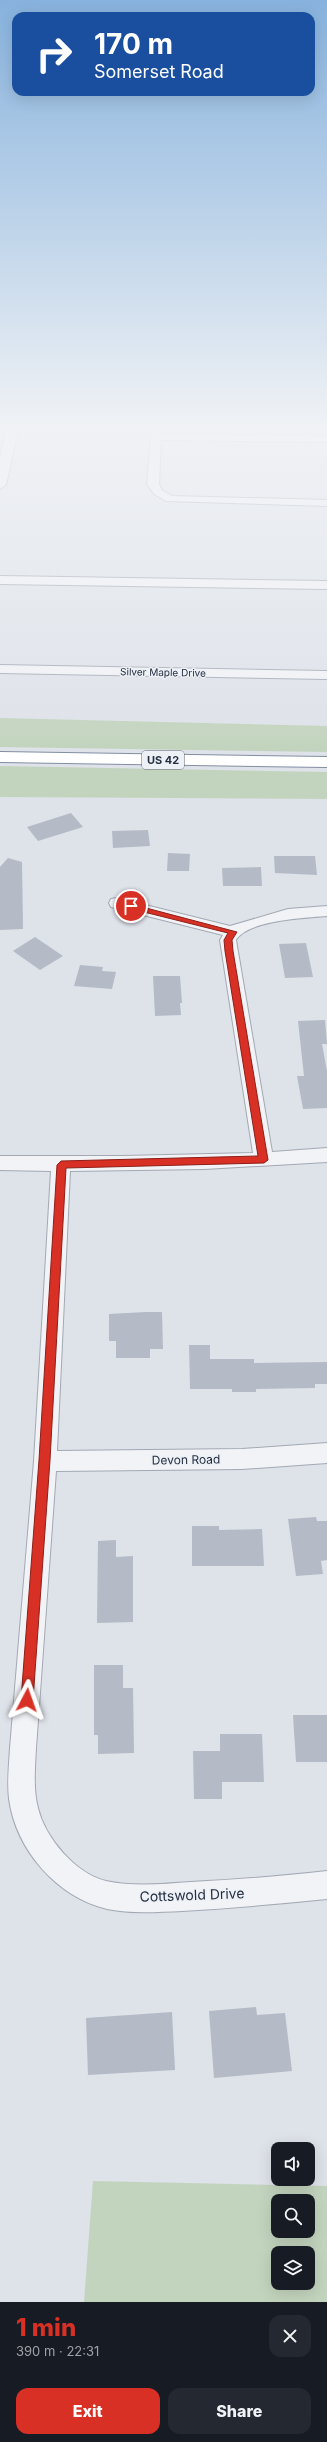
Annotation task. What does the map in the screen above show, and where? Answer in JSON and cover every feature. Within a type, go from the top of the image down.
[{"type":"highway","name":"US 42","points":[[0,757],[327,762]]},
{"type":"street","points":[[0,580],[327,585]]},
{"type":"street","name":"Silver Maple Drive","points":[[0,669],[327,675]]},
{"type":"street","points":[[116,903],[233,932]]},
{"type":"street","points":[[264,1160],[228,940],[233,932],[238,928],[288,914],[327,911]]},
{"type":"street","points":[[0,1164],[61,1165],[264,1160],[327,1155]]},
{"type":"street","name":"Cottswold Drive","points":[[61,1165],[45,1460],[22,1789],[27,1816],[44,1850],[72,1879],[98,1892],[142,1898],[234,1895],[327,1885]]},
{"type":"street","name":"Devon Road","points":[[45,1460],[242,1460],[327,1453]]},
{"type":"green space","points":[[0,718],[327,726],[327,752],[0,747]]},
{"type":"green space","points":[[0,766],[327,772],[327,799],[0,797]]},
{"type":"green space","points":[[93,2181],[327,2186],[327,2302],[84,2302]]},
{"type":"building","points":[[71,813],[83,827],[38,841],[27,827]]},
{"type":"building","points":[[148,830],[150,846],[113,848],[112,831]]},
{"type":"building","points":[[168,853],[190,854],[189,871],[167,871]]},
{"type":"building","points":[[274,856],[315,856],[317,875],[275,873]]},
{"type":"building","points":[[8,858],[22,862],[23,929],[0,930],[0,867]]},
{"type":"building","points":[[261,867],[262,886],[223,886],[222,868]]},
{"type":"building","points":[[35,937],[63,956],[40,970],[13,951]]},
{"type":"building","points":[[306,943],[313,977],[285,978],[279,944]]},
{"type":"building","points":[[80,965],[103,967],[102,971],[116,972],[112,989],[74,986]]},
{"type":"building","points":[[153,976],[180,976],[182,1003],[180,1003],[181,1015],[155,1016]]},
{"type":"building","points":[[325,1020],[327,1044],[322,1044],[327,1071],[327,1108],[303,1109],[297,1076],[304,1076],[298,1021]]},
{"type":"building","points":[[162,1312],[163,1349],[150,1349],[150,1358],[116,1358],[116,1341],[109,1341],[109,1314]]},
{"type":"building","points":[[189,1345],[210,1345],[210,1359],[254,1359],[254,1363],[327,1362],[327,1384],[315,1384],[315,1388],[256,1389],[256,1392],[232,1392],[232,1389],[190,1389]]},
{"type":"building","points":[[316,1517],[317,1521],[327,1521],[327,1560],[321,1561],[323,1574],[296,1576],[288,1519]]},
{"type":"building","points":[[192,1526],[219,1526],[219,1530],[262,1529],[264,1566],[192,1566]]},
{"type":"building","points":[[116,1540],[116,1557],[133,1556],[133,1622],[97,1623],[98,1541]]},
{"type":"building","points":[[94,1665],[123,1665],[123,1688],[133,1688],[134,1753],[98,1754],[98,1735],[94,1735]]},
{"type":"building","points":[[293,1715],[327,1715],[327,1762],[296,1762]]},
{"type":"building","points":[[220,1734],[262,1734],[264,1782],[222,1782],[222,1799],[194,1799],[193,1751],[220,1751]]},
{"type":"building","points":[[256,2007],[257,2015],[285,2013],[292,2071],[214,2078],[209,2011]]},
{"type":"building","points":[[172,2012],[175,2070],[88,2075],[86,2018]]},
{"type":"route","points":[[27,1700],[45,1460],[61,1165],[264,1160],[229,951],[228,940],[233,932],[131,906]]}]
